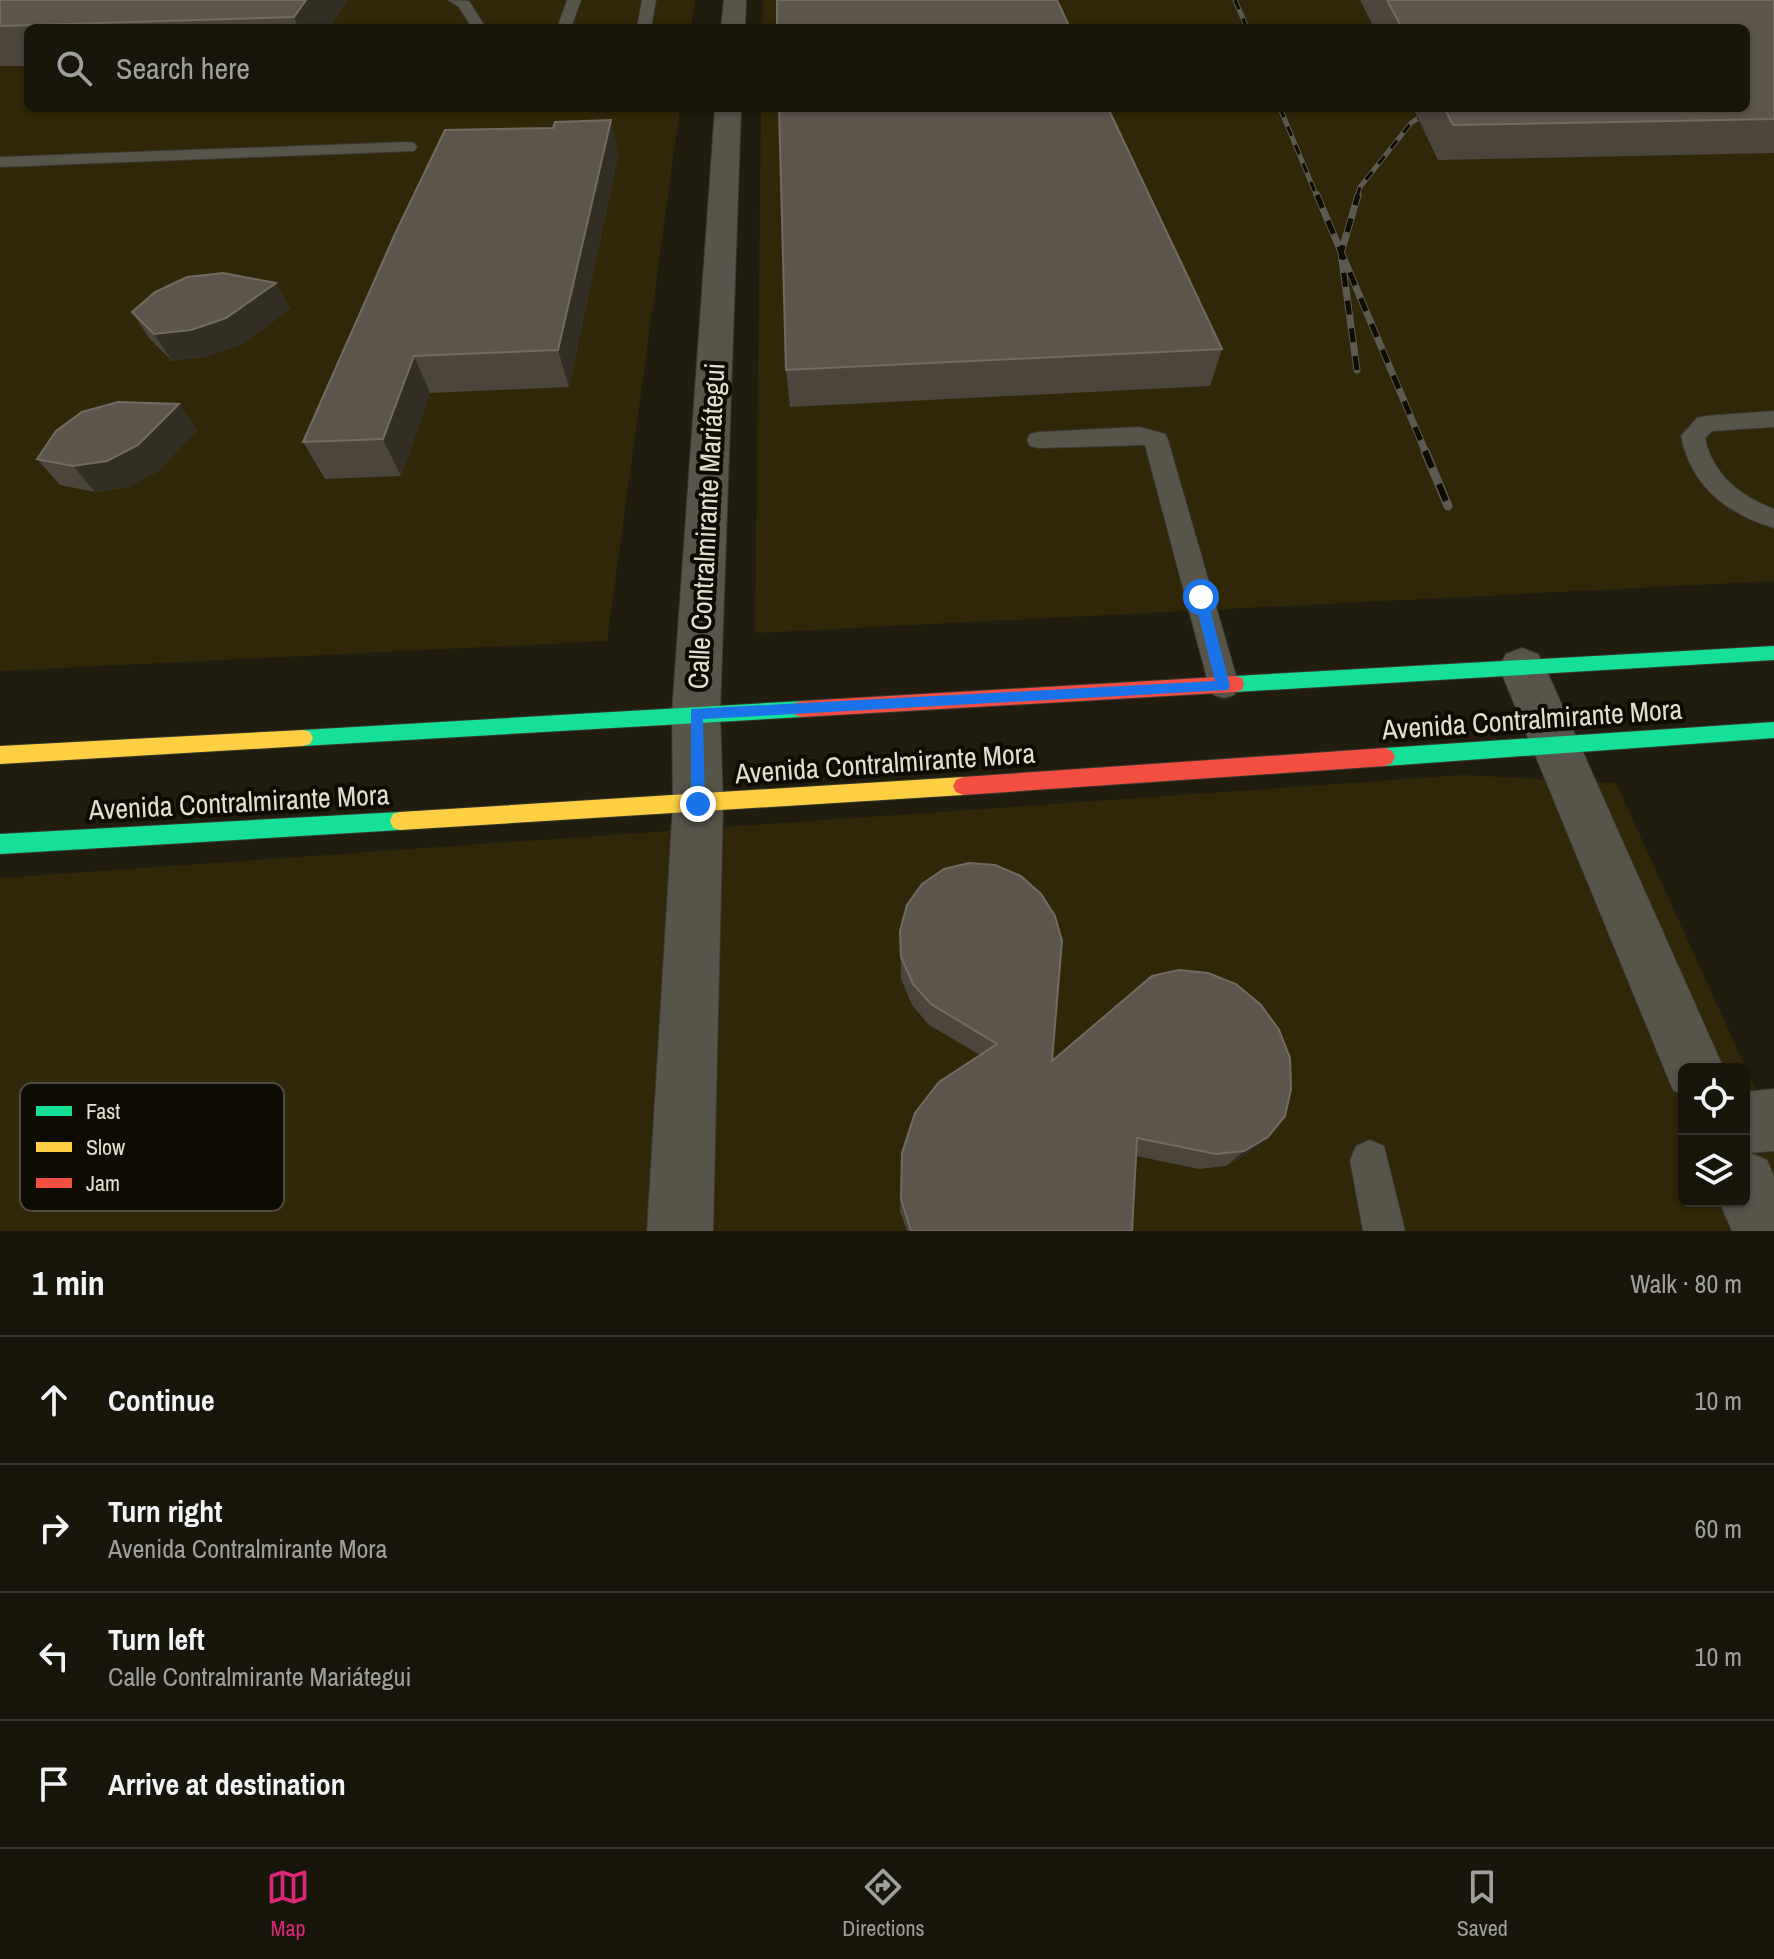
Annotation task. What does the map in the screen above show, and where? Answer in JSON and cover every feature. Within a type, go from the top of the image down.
[{"type":"street","points":[[733,24],[735,0]]},
{"type":"street","name":"Calle Contralmirante Mariátegui","points":[[680,1231],[698,804],[696,713],[728,112]]},
{"type":"street","name":"Avenida Contralmirante Mora","points":[[0,755],[1774,653]]},
{"type":"street","points":[[1522,667],[1691,1063]]},
{"type":"street","name":"Avenida Contralmirante Mora","points":[[0,844],[698,804],[1774,730]]},
{"type":"street","points":[[1750,1122],[1774,1120]]},
{"type":"street","points":[[1750,1197],[1765,1231]]},
{"type":"lane","points":[[455,0],[464,4],[476,24]]},
{"type":"lane","points":[[565,24],[574,0]]},
{"type":"lane","points":[[645,24],[649,0]]},
{"type":"lane","points":[[0,162],[408,147]]},
{"type":"lane","points":[[1774,419],[1705,424],[1693,436],[1699,465],[1720,491],[1748,509],[1774,519]]},
{"type":"lane","points":[[1039,440],[1140,435],[1156,440],[1224,686]]},
{"type":"lane","points":[[1370,1160],[1384,1231]]},
{"type":"shaded area","points":[[0,0],[695,0],[692,24],[24,24],[24,112],[679,112],[607,641],[0,671]]},
{"type":"shaded area","points":[[763,0],[1774,0],[1774,581],[755,633],[761,112],[1750,112],[1750,24],[762,24]]},
{"type":"shaded area","points":[[1464,775],[1616,783],[1743,1063],[1678,1063],[1678,1207],[1750,1207],[1750,1077],[1774,1130],[1774,1231],[0,1231],[0,878]]},
{"type":"building","points":[[0,0],[306,0],[294,17],[0,26]]},
{"type":"building","points":[[777,0],[1057,0],[1068,24],[777,24]]},
{"type":"building","points":[[1387,0],[1774,0],[1774,119],[1453,125],[1446,112],[1750,112],[1750,24],[1400,24]]},
{"type":"building","points":[[779,112],[1110,112],[1222,349],[786,370]]},
{"type":"building","points":[[611,120],[558,350],[414,356],[383,439],[303,442],[395,234],[445,130],[553,128],[555,122]]},
{"type":"building","points":[[223,273],[276,283],[226,318],[191,330],[154,334],[132,312],[155,292],[187,277]]},
{"type":"building","points":[[118,402],[179,404],[138,445],[107,461],[73,466],[37,459],[56,431],[82,412]]},
{"type":"building","points":[[969,863],[995,865],[1021,876],[1041,894],[1055,916],[1062,941],[1052,1061],[1152,976],[1179,970],[1208,973],[1236,984],[1261,1005],[1279,1030],[1290,1058],[1291,1089],[1285,1116],[1268,1137],[1244,1151],[1216,1154],[1137,1138],[1132,1231],[911,1231],[901,1199],[902,1153],[915,1113],[939,1082],[997,1044],[931,1004],[913,984],[901,957],[900,931],[907,905],[922,884],[944,869]]},
{"type":"railway","points":[[1235,0],[1245,24]]},
{"type":"railway","points":[[1282,112],[1317,197]]},
{"type":"railway","points":[[1357,197],[1360,187],[1411,123],[1427,112]]},
{"type":"railway","points":[[1317,195],[1341,252]]},
{"type":"railway","points":[[1341,252],[1358,195]]},
{"type":"railway","points":[[1341,252],[1426,453]]},
{"type":"railway","points":[[1341,252],[1357,370]]},
{"type":"railway","points":[[1425,451],[1448,506]]},
{"type":"traffic: fast","points":[[1235,684],[1774,653]]},
{"type":"traffic: fast","points":[[303,738],[802,709]]},
{"type":"traffic: fast","points":[[1385,757],[1774,730]]},
{"type":"traffic: fast","points":[[0,844],[400,821]]},
{"type":"traffic: slow","points":[[0,755],[303,738]]},
{"type":"traffic: slow","points":[[400,821],[963,786]]},
{"type":"traffic: jam","points":[[802,709],[1235,684]]},
{"type":"traffic: jam","points":[[963,786],[1385,757]]},
{"type":"route","points":[[698,804],[696,713],[1224,686],[1201,597]]}]
